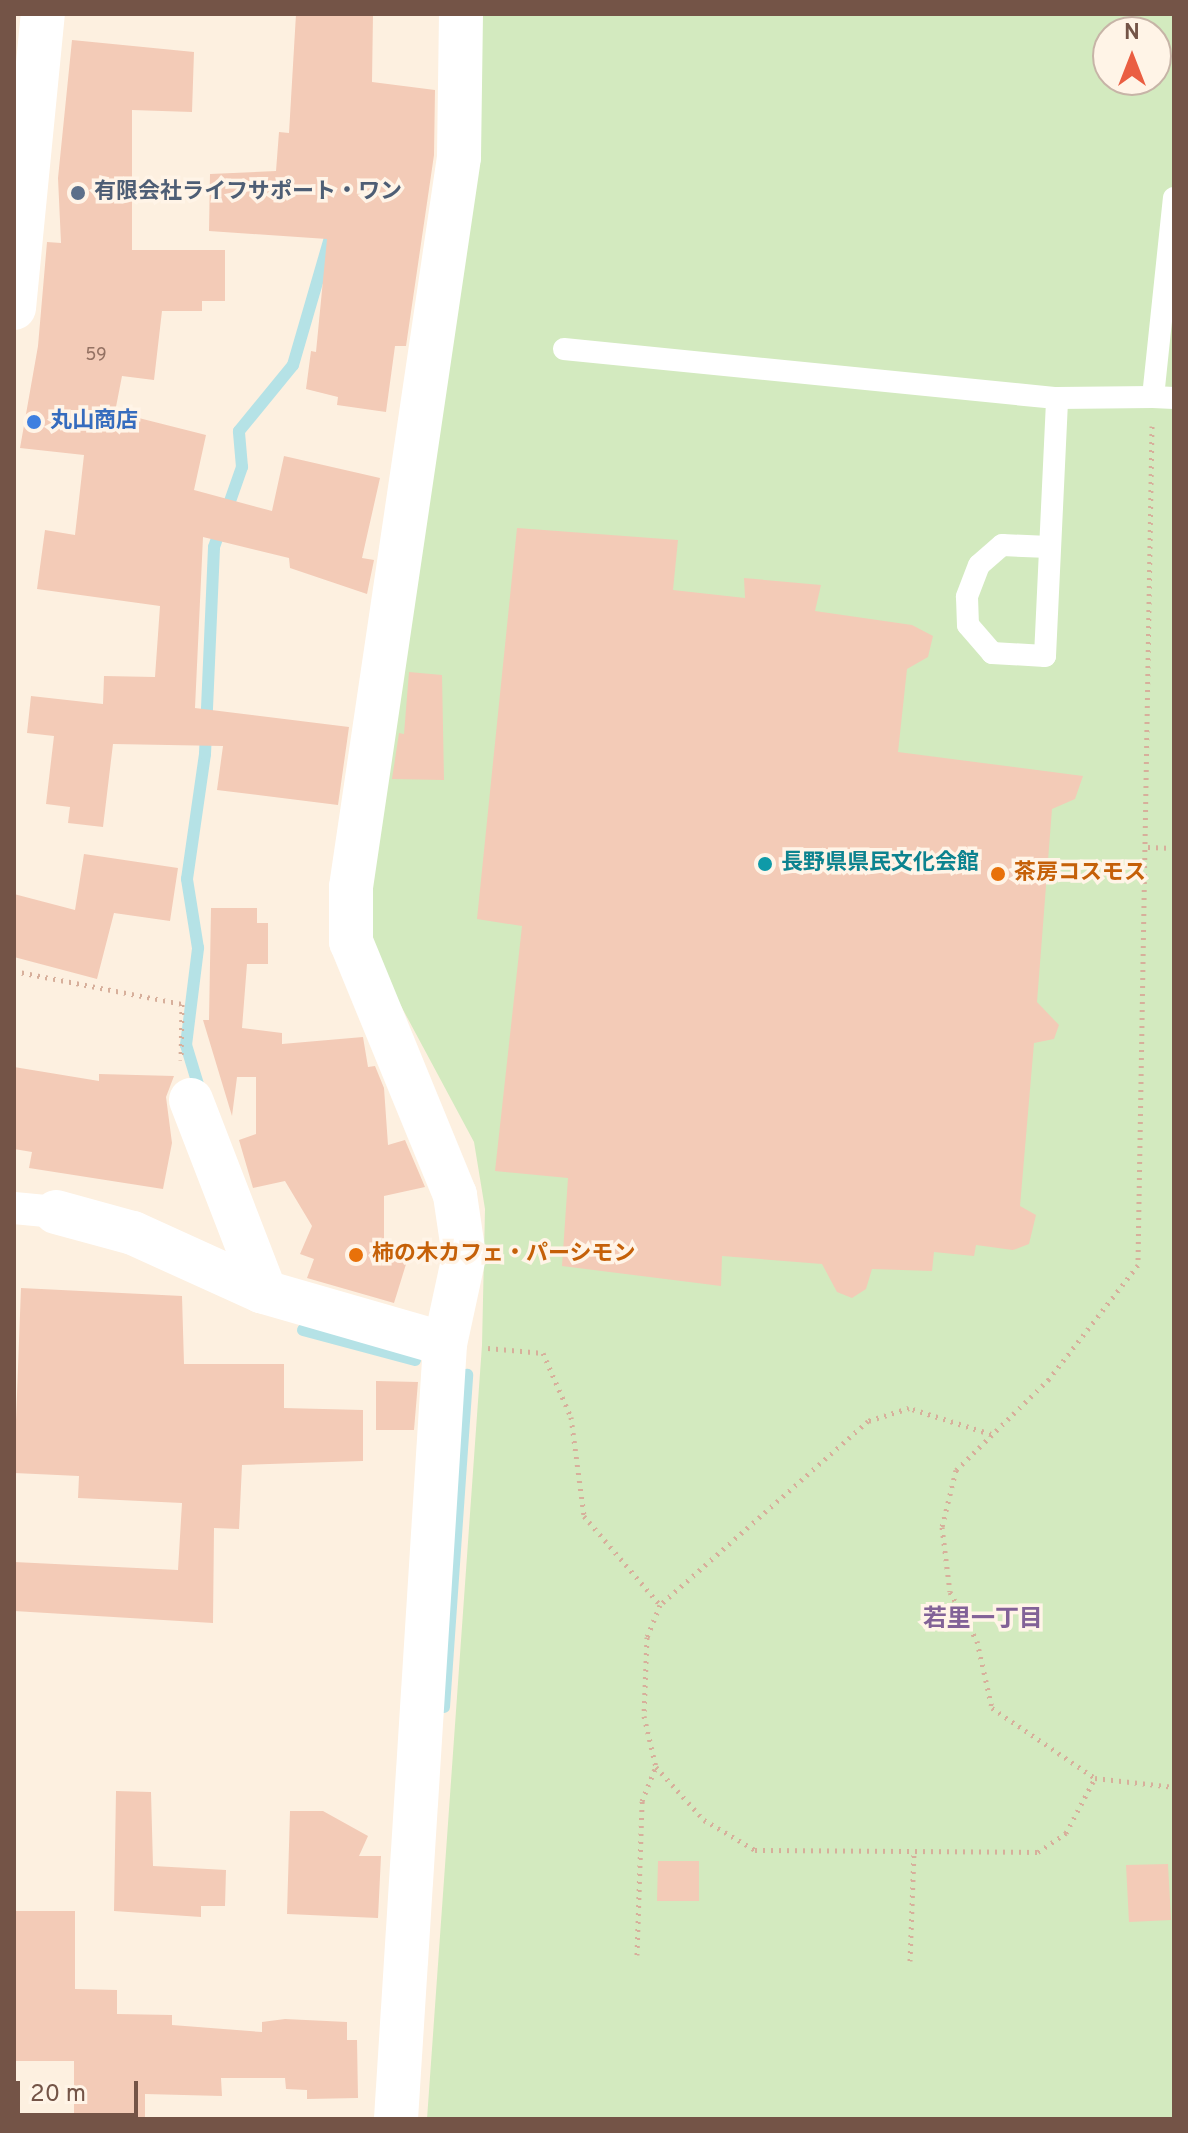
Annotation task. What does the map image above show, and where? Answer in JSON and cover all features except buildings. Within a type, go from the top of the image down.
[{"type":"street","points":[[14,308],[22,198],[43,14]]},
{"type":"street","points":[[396,2119],[445,1344],[464,1256],[455,1195],[351,942],[351,887],[459,157],[461,14]]},
{"type":"street","points":[[191,1100],[265,1292]]},
{"type":"street","points":[[35,1210],[133,1233],[265,1292],[445,1344]]},
{"type":"lane","points":[[564,349],[1057,398],[1163,398],[1174,198]]},
{"type":"lane","points":[[1049,547],[1002,545],[979,565],[967,597],[968,625],[992,653],[1045,656],[1057,398]]},
{"type":"path","points":[[1163,398],[1138,1265],[1049,1379],[956,1470],[942,1527],[950,1592],[977,1641],[992,1708],[1095,1778],[1174,1787]]},
{"type":"path","points":[[1148,847],[1174,848]]},
{"type":"path","points":[[14,971],[182,1004],[179,1049],[191,1100]]},
{"type":"path","points":[[445,1344],[543,1353],[571,1417],[584,1516],[660,1605]]},
{"type":"path","points":[[992,1434],[909,1408],[868,1421],[660,1605],[647,1637],[644,1716],[656,1767],[704,1820],[755,1850],[1038,1852],[1066,1833],[1095,1778]]},
{"type":"path","points":[[637,1955],[642,1801],[656,1767]]},
{"type":"path","points":[[910,1961],[914,1851]]},
{"type":"green space","points":[[480,14],[1174,14],[1174,2119],[427,2119],[482,1345],[485,1209],[474,1142],[371,950],[372,886]]},
{"type":"waterway","points":[[200,1091],[186,1045],[198,948],[187,879],[205,754],[214,547],[242,467],[239,431],[293,365],[333,227]]},
{"type":"waterway","points":[[303,1330],[415,1360]]},
{"type":"waterway","points":[[444,1707],[467,1375]]},
{"type":"place","name":"有限会社ライフサポート・ワン","points":[[78,193]]},
{"type":"place","name":"丸山商店","points":[[34,422]]},
{"type":"place","name":"長野県県民文化会館","points":[[765,864]]},
{"type":"place","name":"茶房コスモス","points":[[998,874]]},
{"type":"place","name":"柿の木カフェ・パーシモン","points":[[356,1255]]},
{"type":"district","name":"若里一丁目","points":[[983,1621]]}]
